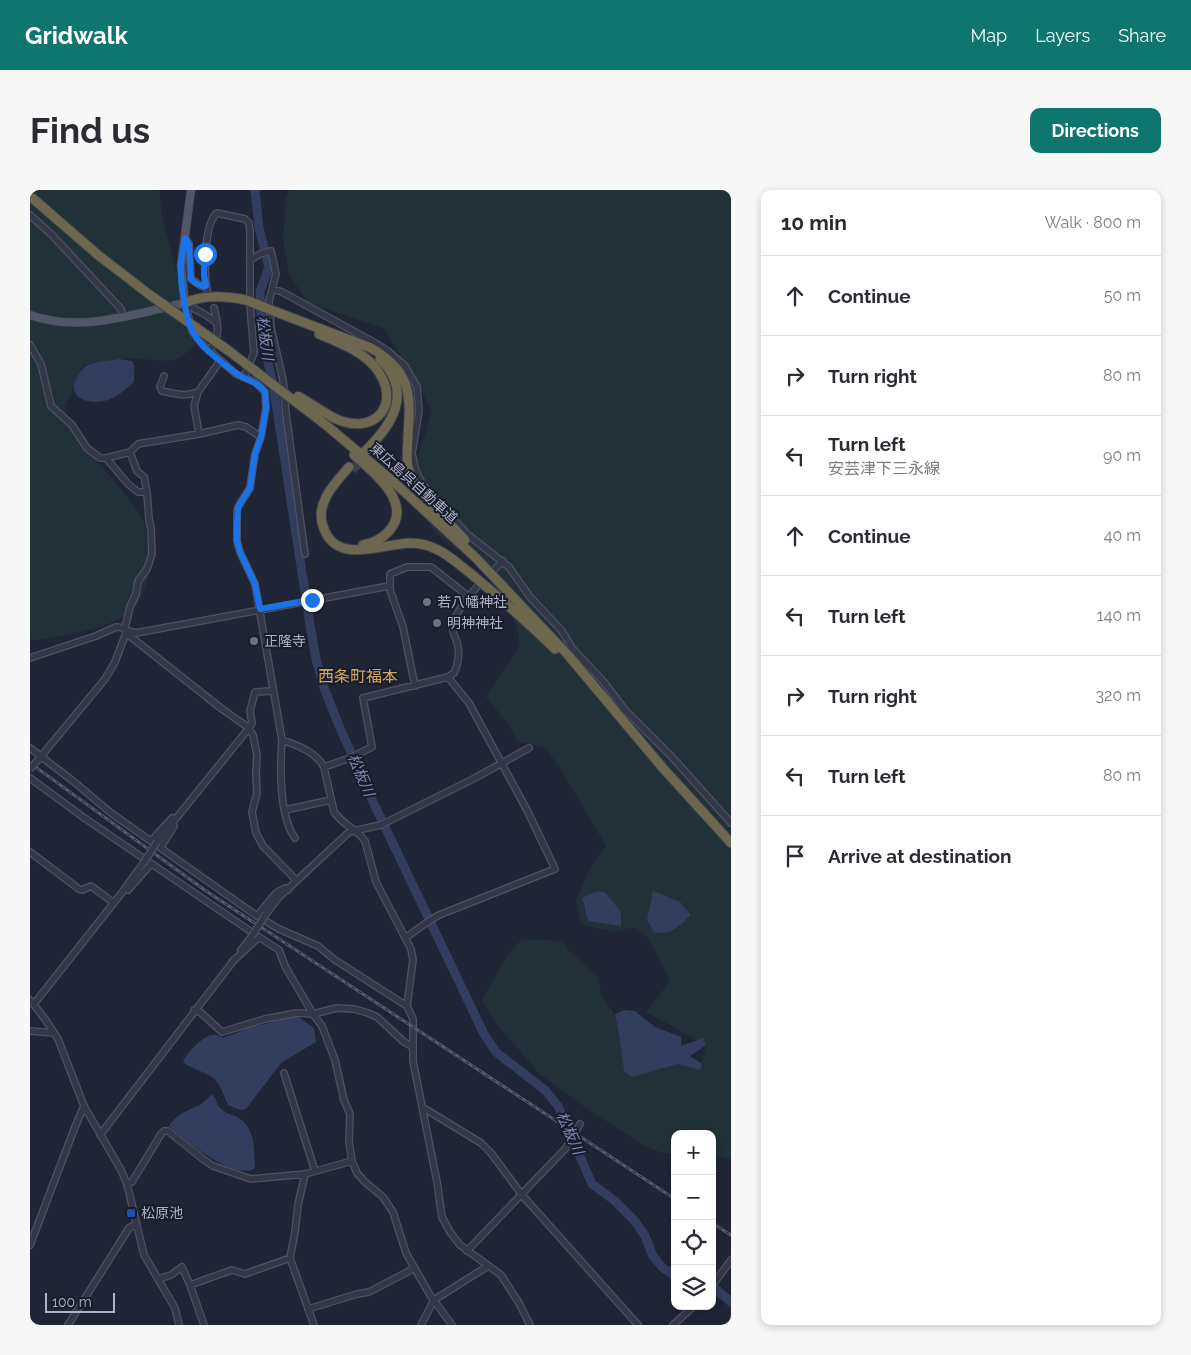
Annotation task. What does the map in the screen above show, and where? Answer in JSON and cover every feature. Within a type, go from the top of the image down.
[{"type":"highway","name":"東広島呉自動車道","points":[[30,196],[98,255],[150,295],[328,423],[421,506],[476,558],[568,656],[679,786],[731,843]]},
{"type":"highway","points":[[185,303],[197,298],[217,296],[246,303],[371,348],[393,363],[403,377],[411,404],[407,456],[408,467],[412,477],[419,489],[507,590]]},
{"type":"highway","points":[[271,312],[334,340],[366,358],[375,366],[385,385],[385,404],[381,413],[375,419],[359,425],[328,423]]},
{"type":"highway","points":[[334,340],[357,347],[379,357],[390,370],[396,383],[397,404],[394,414],[382,434],[366,454],[390,431],[402,402],[401,383],[393,363]]},
{"type":"highway","points":[[229,350],[328,423],[380,479],[395,500],[397,509],[392,527],[384,536],[373,543],[352,545],[333,535],[326,522],[326,511],[336,488],[350,468],[331,488],[322,509],[323,528],[334,543],[342,548],[354,550],[371,550],[411,543],[426,544],[439,550],[484,585],[539,634],[609,702]]},
{"type":"main road","points":[[30,315],[43,320],[103,321],[185,303],[181,266],[191,190]]},
{"type":"street","points":[[208,293],[204,274],[205,254],[213,216],[217,213],[245,218],[249,223],[250,305],[254,353],[244,377]]},
{"type":"street","points":[[30,215],[51,234],[121,309],[123,317]]},
{"type":"street","points":[[185,238],[189,244],[191,279],[201,286],[206,286]]},
{"type":"street","points":[[250,260],[260,254],[271,251],[276,274],[273,289],[269,294],[271,328],[283,380],[305,554]]},
{"type":"street","points":[[273,289],[282,292],[377,344],[393,354],[405,366],[412,376],[418,396],[418,423],[412,453],[415,469],[428,491],[467,534],[503,561],[530,597],[562,631],[572,648],[603,681],[625,710],[672,757],[731,823]]},
{"type":"street","points":[[185,303],[198,312],[206,314],[217,324]]},
{"type":"street","points":[[185,303],[192,330],[203,345],[236,374],[254,382],[265,392],[266,408],[261,437],[255,454],[250,488],[238,507],[237,541],[255,584],[260,609],[282,740],[282,787],[287,823],[296,838]]},
{"type":"street","points":[[209,351],[217,340],[214,308]]},
{"type":"street","points":[[30,345],[41,364],[51,406],[72,425],[87,448],[100,458],[130,452],[138,444],[199,434],[238,425],[261,437]]},
{"type":"street","points":[[199,434],[194,406],[198,392],[220,361]]},
{"type":"street","points":[[164,376],[160,387],[162,391],[184,396],[198,392]]},
{"type":"street","points":[[30,770],[105,679],[115,662],[130,607],[136,594],[138,581],[147,569],[152,554],[151,528],[144,477],[137,472],[130,452]]},
{"type":"street","points":[[106,458],[128,484],[138,492],[147,492]]},
{"type":"street","points":[[496,568],[503,561]]},
{"type":"street","points":[[416,686],[403,627],[389,586],[390,574],[407,567],[431,567],[468,596]]},
{"type":"street","points":[[125,631],[136,633],[389,586]]},
{"type":"street","points":[[324,767],[372,747],[363,698],[416,686],[454,674],[458,643],[452,627],[468,596],[476,588]]},
{"type":"street","points":[[30,658],[88,639],[116,627],[125,631],[222,709],[249,728],[253,734],[257,755],[257,793],[252,812],[256,833],[263,846],[297,881]]},
{"type":"street","points":[[405,938],[439,915],[555,869],[528,812],[469,703],[448,677]]},
{"type":"street","points":[[179,1325],[175,1308],[144,1255],[127,1184],[121,1170],[84,1106],[54,1033],[32,1002],[114,903],[156,843],[249,728],[252,723],[250,711],[255,692],[273,691]]},
{"type":"street","points":[[282,740],[301,746],[321,761],[334,812],[340,820],[354,830],[361,832],[381,825],[475,778],[529,748]]},
{"type":"street","points":[[30,748],[39,758],[73,781],[111,813],[257,916],[280,929],[318,946],[335,960],[407,1006],[413,1018],[413,1061],[442,1217],[460,1245],[501,1275],[519,1303],[530,1325]]},
{"type":"street","points":[[30,778],[151,864],[279,950],[285,966],[322,1026],[335,1060],[344,1100],[350,1114],[349,1142],[352,1161],[357,1172],[365,1182],[383,1197],[393,1212],[406,1253],[434,1300],[452,1325]]},
{"type":"street","points":[[285,810],[331,800]]},
{"type":"street","points":[[100,1135],[252,936],[266,914],[297,881],[348,833],[354,830]]},
{"type":"street","points":[[361,832],[376,882],[411,949],[413,960],[407,1006]]},
{"type":"street","points":[[30,852],[79,889],[82,890],[91,886],[114,903]]},
{"type":"street","points":[[120,895],[122,897],[151,864]]},
{"type":"street","points":[[257,916],[276,893],[285,888],[288,890]]},
{"type":"street","points":[[232,962],[259,937]]},
{"type":"street","points":[[194,1010],[200,1012],[222,1032],[297,1013],[313,1014],[337,1008],[354,1009],[377,1018],[404,1042],[413,1047]]},
{"type":"street","points":[[30,1031],[54,1033]]},
{"type":"street","points":[[284,1073],[315,1171]]},
{"type":"street","points":[[30,1245],[84,1106]]},
{"type":"street","points":[[422,1107],[481,1143],[491,1153],[522,1195],[638,1325]]},
{"type":"street","points":[[467,1251],[566,1148],[580,1124]]},
{"type":"street","points":[[127,1184],[132,1182],[160,1134],[164,1131],[168,1131],[213,1166],[244,1178],[305,1174],[352,1161]]},
{"type":"street","points":[[305,1174],[290,1258],[314,1325]]},
{"type":"street","points":[[68,1325],[129,1228],[136,1224]]},
{"type":"street","points":[[190,1285],[232,1270],[244,1274],[290,1258]]},
{"type":"street","points":[[716,1281],[731,1260]]},
{"type":"street","points":[[421,1325],[434,1300],[488,1266]]},
{"type":"street","points":[[158,1279],[171,1275],[182,1267],[204,1325]]},
{"type":"street","points":[[308,1309],[369,1292],[415,1268]]},
{"type":"street","points":[[673,1325],[690,1310]]},
{"type":"shaded area","points":[[30,190],[159,190],[162,216],[181,288],[194,323],[196,337],[194,346],[180,358],[169,361],[126,358],[83,365],[75,387],[65,404],[68,423],[78,440],[123,491],[142,519],[152,549],[152,565],[141,600],[127,615],[103,626],[35,640],[30,639]]},
{"type":"shaded area","points":[[289,190],[731,190],[731,1159],[716,1156],[716,1130],[671,1130],[671,1154],[663,1153],[647,1147],[590,1111],[541,1075],[498,1026],[482,1000],[508,954],[522,939],[562,941],[570,952],[597,975],[602,998],[613,1012],[632,1077],[678,1064],[700,1070],[706,1045],[646,1012],[670,981],[649,939],[634,927],[614,932],[581,924],[576,900],[591,867],[606,846],[546,748],[518,741],[507,722],[486,697],[520,646],[517,627],[507,606],[492,584],[473,562],[436,533],[423,516],[409,488],[432,410],[385,329],[308,303],[289,274],[283,240],[286,198]]},
{"type":"water","points":[[118,359],[132,361],[134,365],[134,382],[124,391],[104,401],[90,401],[78,396],[74,387],[75,380],[85,367],[95,363]]},
{"type":"water","points":[[653,891],[680,902],[691,915],[666,933],[654,932],[647,920]]},
{"type":"water","points":[[595,892],[605,892],[621,912],[621,926],[589,921],[582,898]]},
{"type":"water","points":[[624,1010],[635,1011],[655,1027],[681,1037],[681,1046],[703,1038],[706,1045],[690,1056],[702,1064],[700,1070],[678,1064],[632,1077],[624,1071],[615,1014]]},
{"type":"water","points":[[297,1016],[314,1028],[316,1042],[281,1063],[246,1109],[240,1110],[228,1105],[220,1086],[212,1077],[183,1062],[192,1049],[207,1037],[216,1035],[223,1038],[249,1028]]},
{"type":"water","points":[[213,1094],[222,1110],[239,1118],[249,1128],[253,1141],[255,1168],[246,1171],[223,1165],[210,1158],[169,1126],[178,1116],[200,1105]]},
{"type":"waterway","name":"松板川","points":[[255,190],[259,228],[269,267],[260,292],[262,334],[274,390],[310,625],[316,659],[324,688],[374,804],[484,1034],[496,1052],[546,1091],[558,1106],[592,1184],[615,1201],[634,1220],[645,1236],[653,1256],[662,1267],[671,1273]]},
{"type":"waterway","name":"松板川","points":[[716,1289],[731,1302]]},
{"type":"tunnel","points":[[352,470],[366,457]]},
{"type":"railway","points":[[30,763],[206,891],[671,1196]]},
{"type":"railway","points":[[716,1226],[731,1235]]},
{"type":"place","name":"若八幡神社","points":[[427,602]]},
{"type":"place","name":"明神神社","points":[[437,623]]},
{"type":"place","name":"正隆寺","points":[[254,641]]},
{"type":"place","name":"松原池","points":[[131,1213]]},
{"type":"district","name":"西条町福本","points":[[358,676]]},
{"type":"route","points":[[205,254],[204,274],[206,286],[201,286],[191,279],[189,244],[185,238],[181,266],[185,303],[192,330],[203,345],[220,361],[236,374],[262,387],[265,392],[266,408],[261,437],[255,454],[250,488],[238,507],[237,512],[237,541],[240,552],[252,575],[260,609],[312,600]]}]
